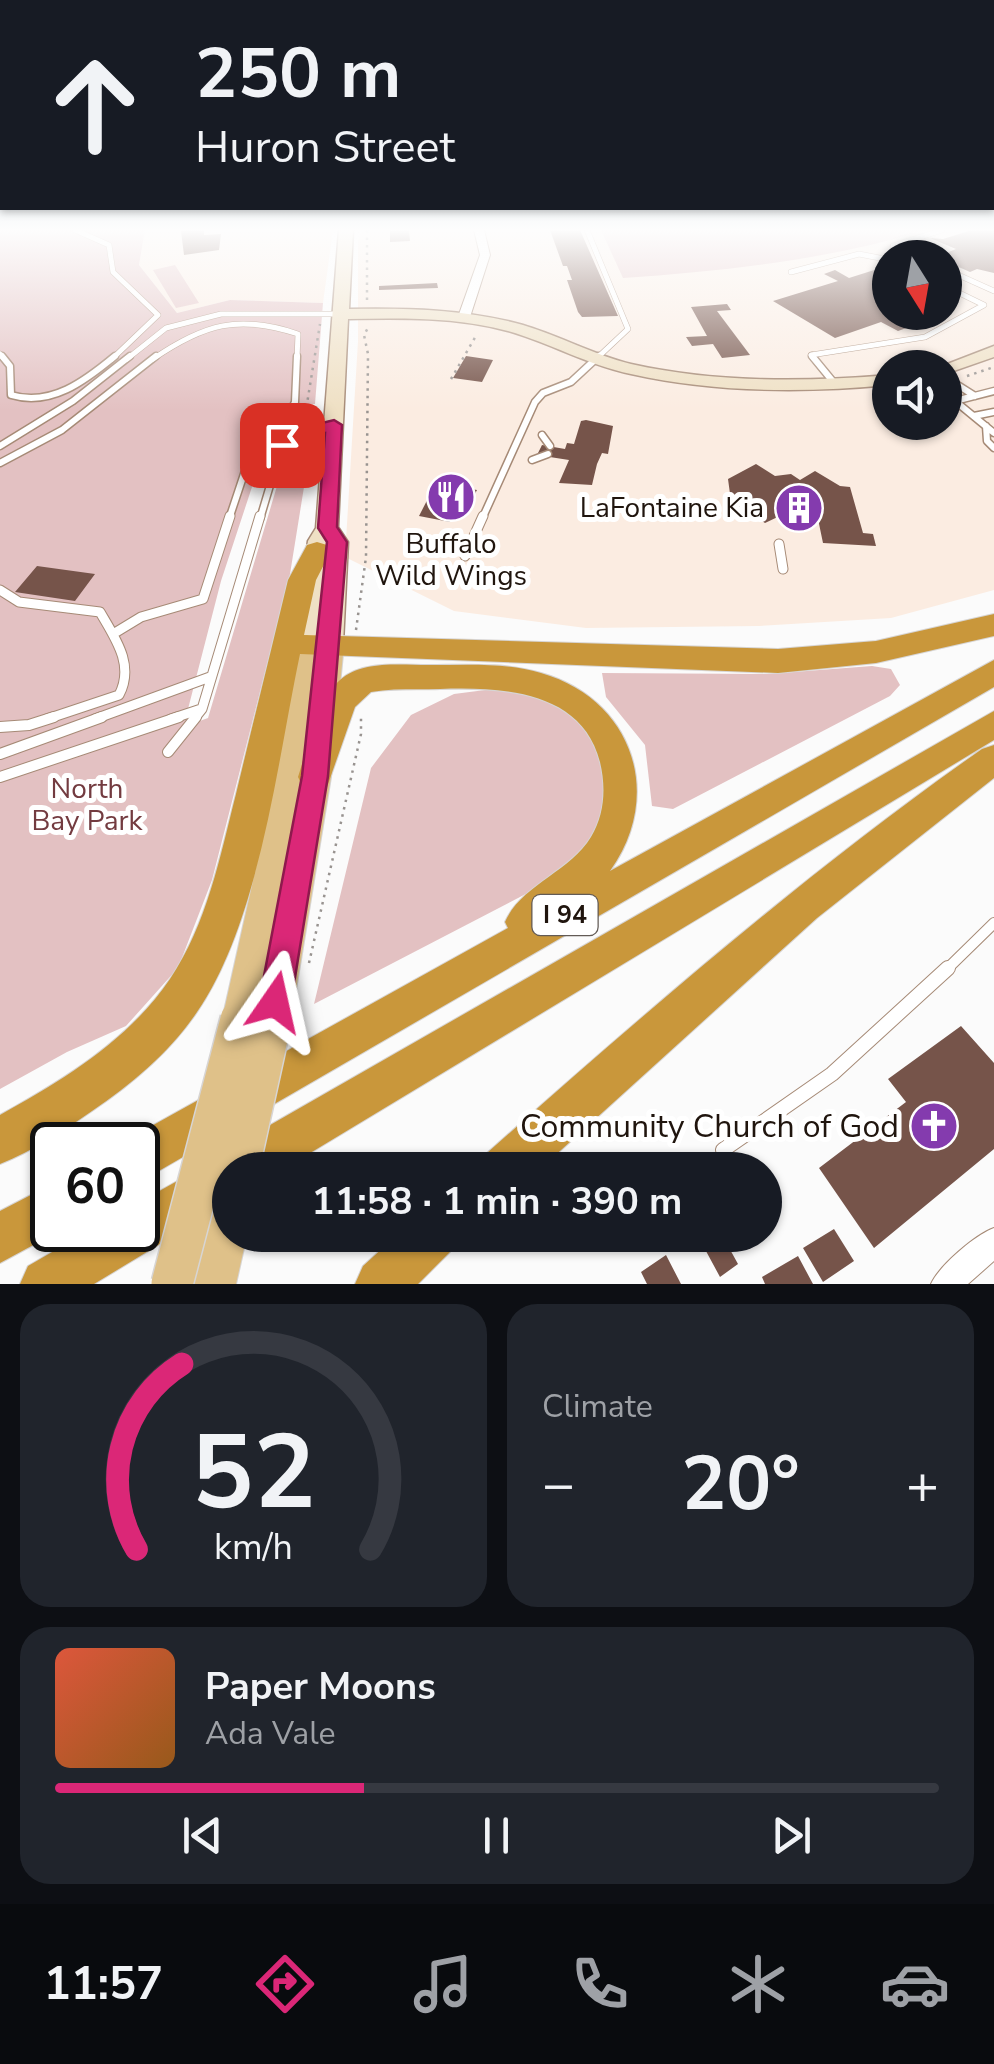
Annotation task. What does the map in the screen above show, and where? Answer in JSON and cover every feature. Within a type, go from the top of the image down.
[{"type":"highway","points":[[0,1141],[104,1078],[142,1044],[168,1017],[208,954],[237,860],[302,580],[322,539]]},
{"type":"highway","points":[[331,640],[778,661],[876,652],[994,626]]},
{"type":"highway","name":"I 94","points":[[160,1147],[994,672]]},
{"type":"highway","points":[[315,776],[344,697],[357,685],[402,678],[515,678],[545,686],[591,715],[616,755],[623,784],[616,827],[590,868],[476,965]]},
{"type":"highway","name":"I 94","points":[[269,1152],[994,724]]},
{"type":"highway","points":[[524,1152],[662,1026],[838,875],[994,758]]},
{"type":"highway","points":[[160,1216],[212,1186]]},
{"type":"highway","points":[[0,1238],[30,1221]]},
{"type":"highway","points":[[46,1284],[100,1252]]},
{"type":"highway","points":[[380,1284],[415,1252]]},
{"type":"main road","points":[[172,1284],[258,1011],[315,776],[331,640],[322,539],[342,290]]},
{"type":"main road","points":[[340,314],[419,312],[464,316],[517,328],[596,360],[634,370],[698,378],[835,384],[872,381]]},
{"type":"main road","points":[[962,369],[994,351]]},
{"type":"main road","points":[[240,1152],[282,823],[331,640]]},
{"type":"main road","points":[[214,1284],[221,1252]]},
{"type":"street","points":[[464,316],[473,290]]},
{"type":"street","points":[[946,1284],[994,1242]]},
{"type":"lane","points":[[0,354],[10,366],[12,395],[22,401],[43,400],[70,390],[155,320],[158,315],[132,290]]},
{"type":"lane","points":[[465,556],[534,402],[543,393],[571,382],[628,329],[612,290]]},
{"type":"lane","points":[[962,294],[994,309]]},
{"type":"lane","points":[[835,384],[811,355],[880,348],[925,336],[984,305]]},
{"type":"lane","points":[[0,446],[73,401],[166,328],[221,314],[340,314]]},
{"type":"lane","points":[[0,463],[58,433],[184,336],[218,325],[246,322],[279,324],[298,334],[295,402],[286,421],[252,450],[203,599],[142,617],[112,634]]},
{"type":"lane","points":[[962,388],[975,396]]},
{"type":"lane","points":[[994,392],[955,401],[990,430],[987,442],[994,448]]},
{"type":"lane","points":[[974,416],[994,412]]},
{"type":"lane","points":[[168,752],[202,709],[282,445],[301,433],[334,425]]},
{"type":"lane","points":[[532,460],[549,450],[542,435]]},
{"type":"lane","points":[[778,544],[783,570]]},
{"type":"lane","points":[[0,590],[18,602],[100,612],[124,657],[128,675],[120,695],[29,725],[0,728]]},
{"type":"lane","points":[[0,754],[210,677]]},
{"type":"lane","points":[[131,706],[138,730]]},
{"type":"lane","points":[[0,776],[202,709]]},
{"type":"lane","points":[[722,1150],[770,1122],[880,1034],[994,923]]},
{"type":"path","points":[[365,290],[370,305]]},
{"type":"path","points":[[331,640],[366,557],[368,354],[364,334],[369,320]]},
{"type":"path","points":[[301,433],[319,338],[316,325]]},
{"type":"path","points":[[451,379],[481,328]]},
{"type":"path","points":[[962,372],[994,367]]},
{"type":"path","points":[[307,972],[361,734],[361,715]]},
{"type":"shaded area","points":[[159,290],[325,290],[323,303],[230,300],[177,313]]},
{"type":"shaded area","points":[[358,290],[872,290],[872,330],[962,330],[962,290],[994,290],[994,590],[891,618],[759,626],[586,628],[454,611],[345,557]]},
{"type":"green space","name":"North Bay Park","points":[[0,290],[159,290],[177,313],[230,300],[323,303],[315,404],[279,405],[221,581],[188,709],[186,726],[208,718],[288,449],[308,437],[309,456],[290,574],[212,880],[178,968],[126,1026],[67,1052],[0,1089]]},
{"type":"green space","points":[[165,290],[191,290],[199,303],[176,308]]},
{"type":"green space","points":[[872,666],[891,669],[900,685],[890,696],[673,809],[652,806],[645,745],[606,697],[602,673],[767,674]]},
{"type":"green space","points":[[493,689],[533,696],[575,714],[602,748],[610,803],[590,844],[543,885],[314,1004],[371,768],[411,715],[454,694]]},
{"type":"building","points":[[570,290],[606,290],[618,316],[582,317]]},
{"type":"building","points":[[809,290],[872,290],[872,325],[835,338],[773,301]]},
{"type":"building","points":[[727,304],[731,310],[717,311],[750,355],[722,358],[713,344],[692,346],[686,337],[707,336],[691,307]]},
{"type":"building","points":[[466,356],[493,360],[482,382],[453,378]]},
{"type":"building","points":[[581,421],[613,426],[608,454],[602,453],[592,485],[559,483],[569,460],[537,455],[542,445],[565,449],[567,443],[574,444]]},
{"type":"building","name":"LaFontaine Kia","points":[[756,464],[775,476],[791,474],[800,480],[815,471],[840,486],[850,487],[863,533],[873,534],[876,546],[823,543],[818,519],[784,514],[765,523],[731,501],[728,479]]},
{"type":"building","name":"Buffalo Wild Wings","points":[[436,483],[477,490],[468,507],[459,505],[450,522],[419,516]]},
{"type":"building","points":[[37,566],[95,574],[75,601],[15,592]]},
{"type":"building","name":"Community Church of God","points":[[961,1026],[994,1063],[994,1149],[874,1248],[819,1168],[906,1102],[888,1079]]},
{"type":"building","points":[[834,1229],[854,1261],[823,1282],[803,1248]]},
{"type":"building","points":[[706,1252],[731,1252],[738,1264],[720,1277]]},
{"type":"building","points":[[666,1255],[681,1284],[647,1284],[641,1272]]},
{"type":"building","points":[[798,1256],[813,1284],[765,1284],[762,1277]]},
{"type":"place","name":"Buffalo Wild Wings","points":[[451,497]]},
{"type":"place","name":"LaFontaine Kia","points":[[799,508]]},
{"type":"place","name":"Community Church of God","points":[[934,1126]]},
{"type":"route","points":[[275,1002],[315,776],[337,542],[328,528],[334,425],[295,434],[282,445]]}]
